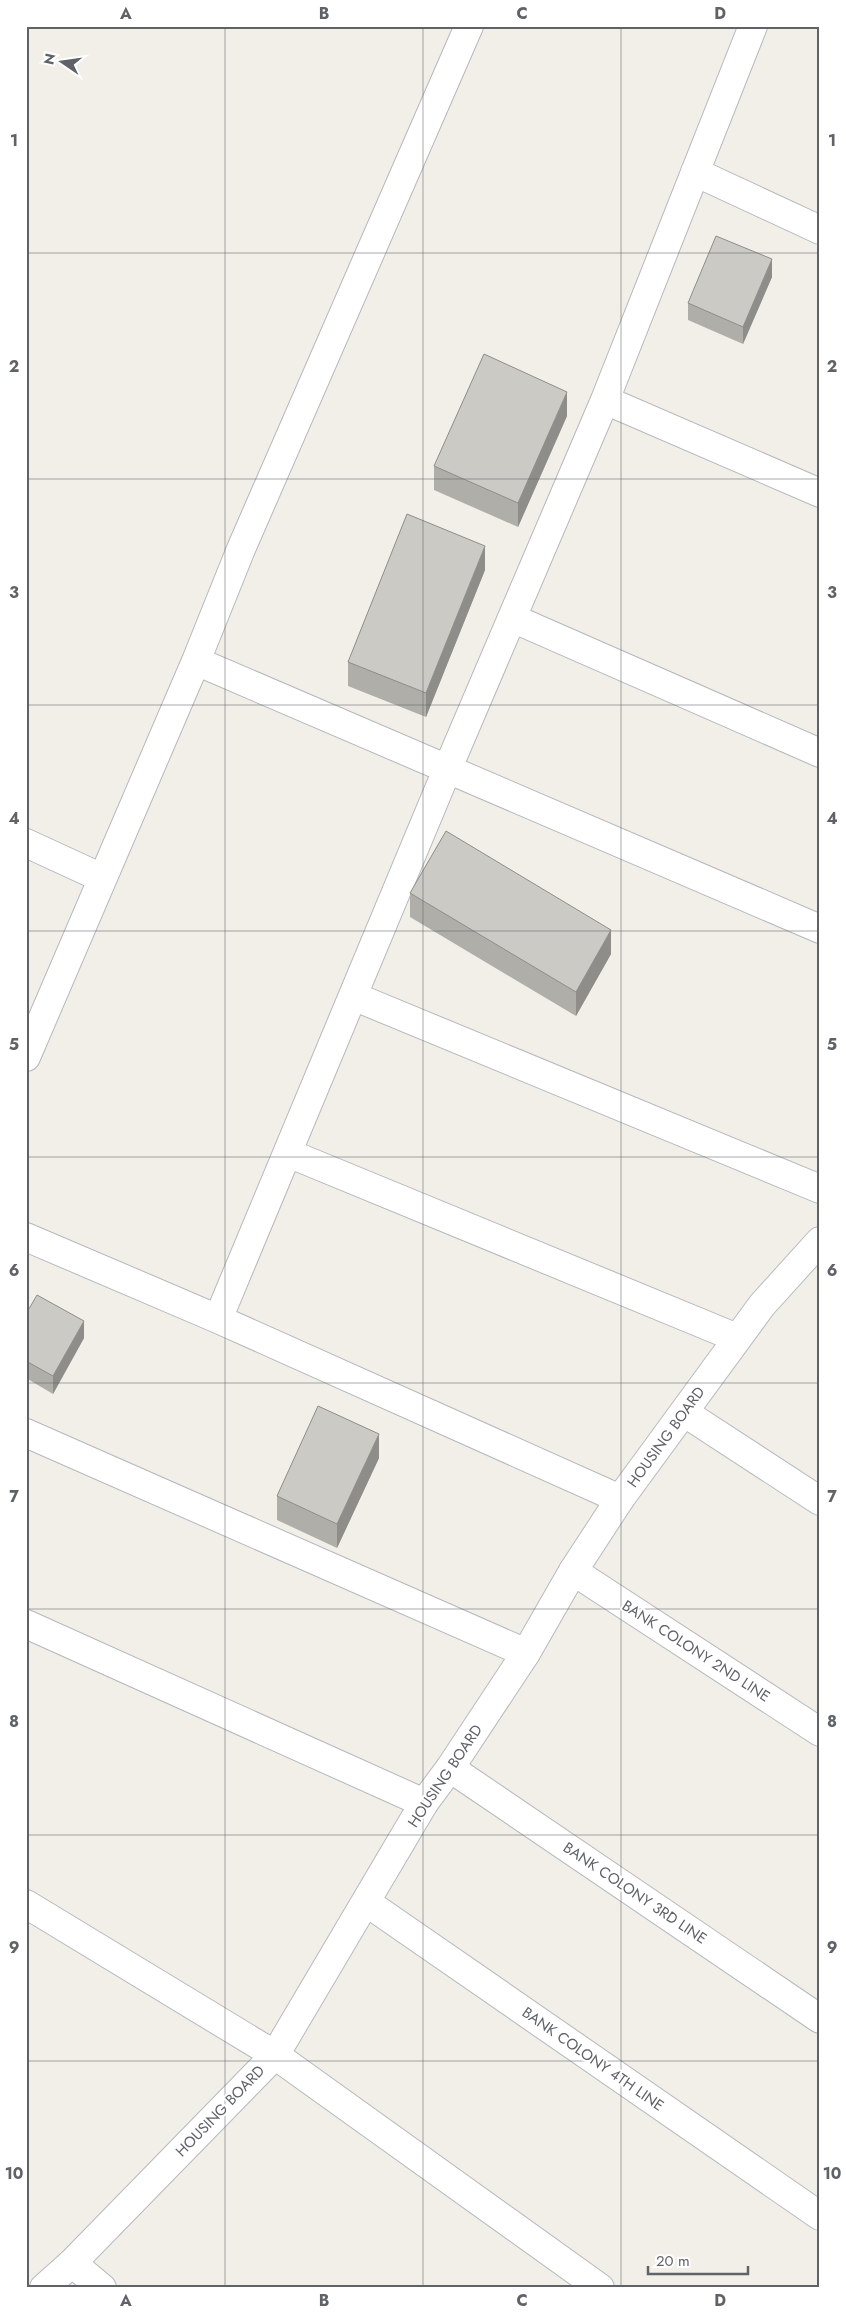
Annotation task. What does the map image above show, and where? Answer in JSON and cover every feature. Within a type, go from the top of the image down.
[{"type":"street","points":[[26,1057],[196,661],[241,549],[469,26]]},
{"type":"street","points":[[218,1319],[447,770],[605,400],[753,26]]},
{"type":"street","points":[[695,172],[820,230]]},
{"type":"street","points":[[605,400],[820,493]]},
{"type":"street","points":[[512,618],[820,753]]},
{"type":"street","points":[[196,661],[820,929]]},
{"type":"street","points":[[26,843],[102,878]]},
{"type":"street","points":[[353,996],[820,1189]]},
{"type":"street","points":[[288,1152],[737,1338]]},
{"type":"street","points":[[26,1237],[218,1319],[620,1499]]},
{"type":"street","name":"HOUSING BOARD","points":[[44,2288],[72,2263],[274,2055],[424,1803],[450,1768],[526,1653],[573,1571],[620,1499],[685,1413],[762,1305],[819,1244]]},
{"type":"street","points":[[685,1413],[820,1501]]},
{"type":"street","points":[[26,1433],[526,1653]]},
{"type":"street","name":"BANK COLONY 2ND LINE","points":[[573,1571],[820,1732]]},
{"type":"street","points":[[26,1624],[424,1803]]},
{"type":"street","name":"BANK COLONY 3RD LINE","points":[[450,1768],[820,2019]]},
{"type":"street","name":"BANK COLONY 4TH LINE","points":[[366,1902],[820,2216]]},
{"type":"street","points":[[26,1904],[274,2055],[600,2288]]},
{"type":"street","points":[[72,2263],[102,2288]]},
{"type":"building","points":[[716,236],[772,259],[743,327],[688,303]]},
{"type":"building","points":[[484,354],[567,392],[518,503],[434,466]]},
{"type":"building","points":[[407,514],[485,546],[426,693],[348,662]]},
{"type":"building","points":[[446,831],[611,930],[576,992],[410,893]]},
{"type":"building","points":[[37,1295],[84,1321],[53,1376],[26,1361],[26,1314]]},
{"type":"building","points":[[318,1406],[379,1434],[337,1524],[277,1496]]}]
